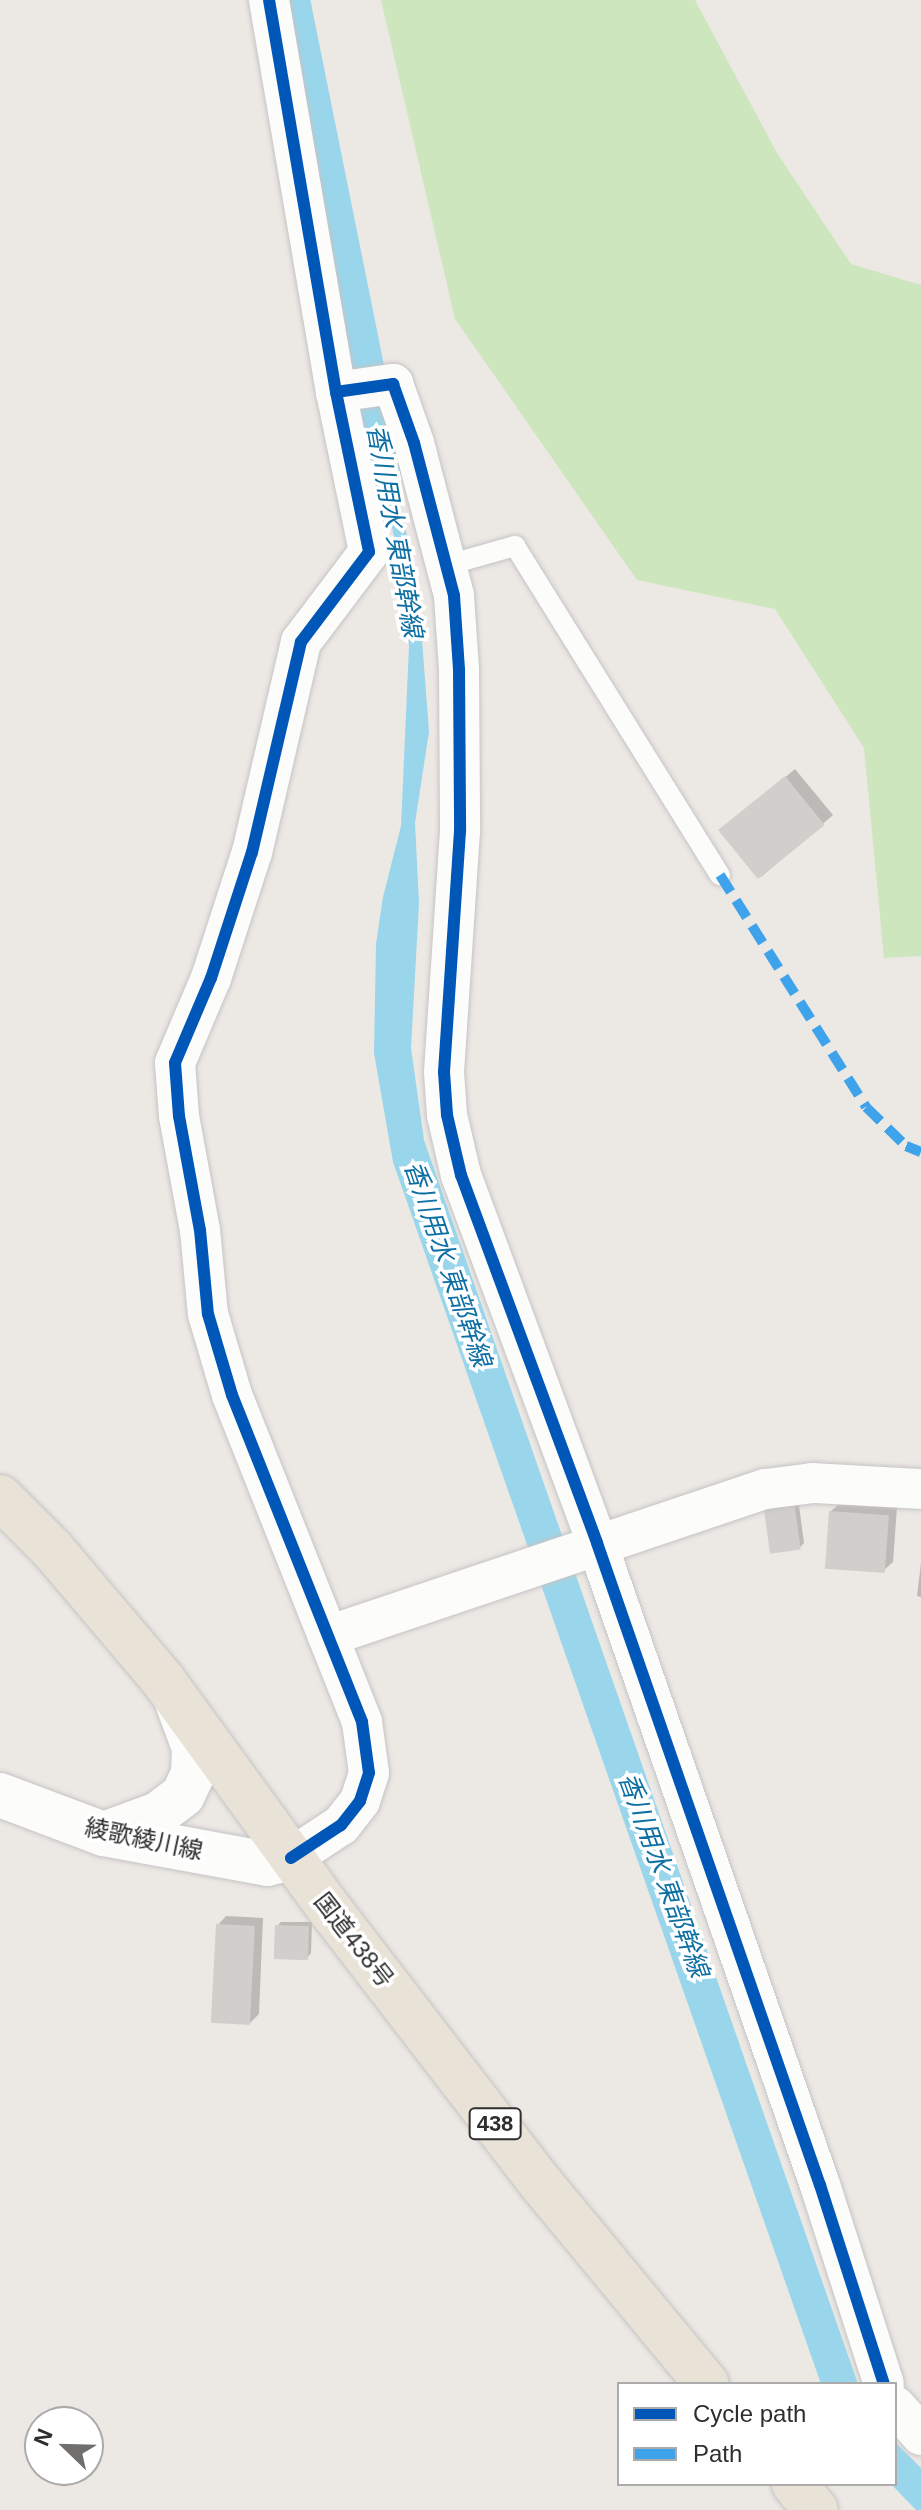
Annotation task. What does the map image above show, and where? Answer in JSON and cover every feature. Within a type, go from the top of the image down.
[{"type":"highway","name":"国道438号","points":[[0,1497],[52,1549],[176,1699],[291,1858],[543,2186],[705,2382]]},
{"type":"highway","points":[[796,2486],[816,2510]]},
{"type":"main road","points":[[104,1834],[158,1814],[183,1795],[193,1774],[194,1748],[176,1699]]},
{"type":"main road","name":"綾歌綾川線","points":[[0,1795],[104,1834],[267,1864],[291,1858]]},
{"type":"street","points":[[269,0],[359,388],[369,552],[301,642],[252,852],[211,978],[175,1063],[179,1116],[200,1230],[208,1314],[232,1395],[362,1722],[369,1773],[360,1801],[341,1825],[291,1858]]},
{"type":"street","points":[[359,388],[393,384],[448,565],[459,670],[460,831],[444,1072],[447,1115],[461,1175],[587,1546],[820,2185],[883,2382]]},
{"type":"street","points":[[328,1636],[459,1595],[587,1546],[766,1489],[813,1483],[921,1489]]},
{"type":"street","points":[[897,2408],[921,2435]]},
{"type":"lane","points":[[448,565],[515,546],[720,875]]},
{"type":"green space","points":[[381,0],[695,0],[777,153],[851,264],[921,285],[921,956],[884,958],[864,748],[775,609],[637,580],[455,319]]},
{"type":"water","points":[[380,411],[418,587],[429,732],[415,823],[419,903],[411,1048],[424,1140],[857,2382],[820,2382],[393,1162],[374,1053],[376,944],[383,897],[401,826],[409,646],[405,590],[369,416]]},
{"type":"water","points":[[897,2444],[921,2468],[921,2510],[916,2510],[893,2486],[897,2486]]},
{"type":"building","points":[[785,776],[825,825],[758,879],[718,830]]},
{"type":"building","points":[[794,1501],[801,1550],[770,1554],[763,1505]]},
{"type":"building","points":[[829,1511],[889,1515],[885,1573],[825,1569]]},
{"type":"building","points":[[216,1924],[255,1926],[250,2025],[211,2023]]},
{"type":"building","points":[[275,1925],[309,1926],[308,1960],[274,1959]]},
{"type":"waterway","name":"香川用水 東部幹線","points":[[291,0],[385,465]]},
{"type":"marked path","points":[[720,875],[866,1107],[906,1146],[921,1152]]},
{"type":"cycle path","points":[[269,0],[336,392],[369,552],[301,642],[252,852],[211,978],[175,1063],[179,1116],[200,1230],[208,1314],[232,1395],[362,1722],[369,1773],[360,1801],[341,1825],[291,1858]]},
{"type":"cycle path","points":[[336,392],[393,384],[414,443],[454,596],[459,670],[460,831],[444,1072],[447,1115],[461,1175],[597,1543],[820,2185],[883,2382]]}]
